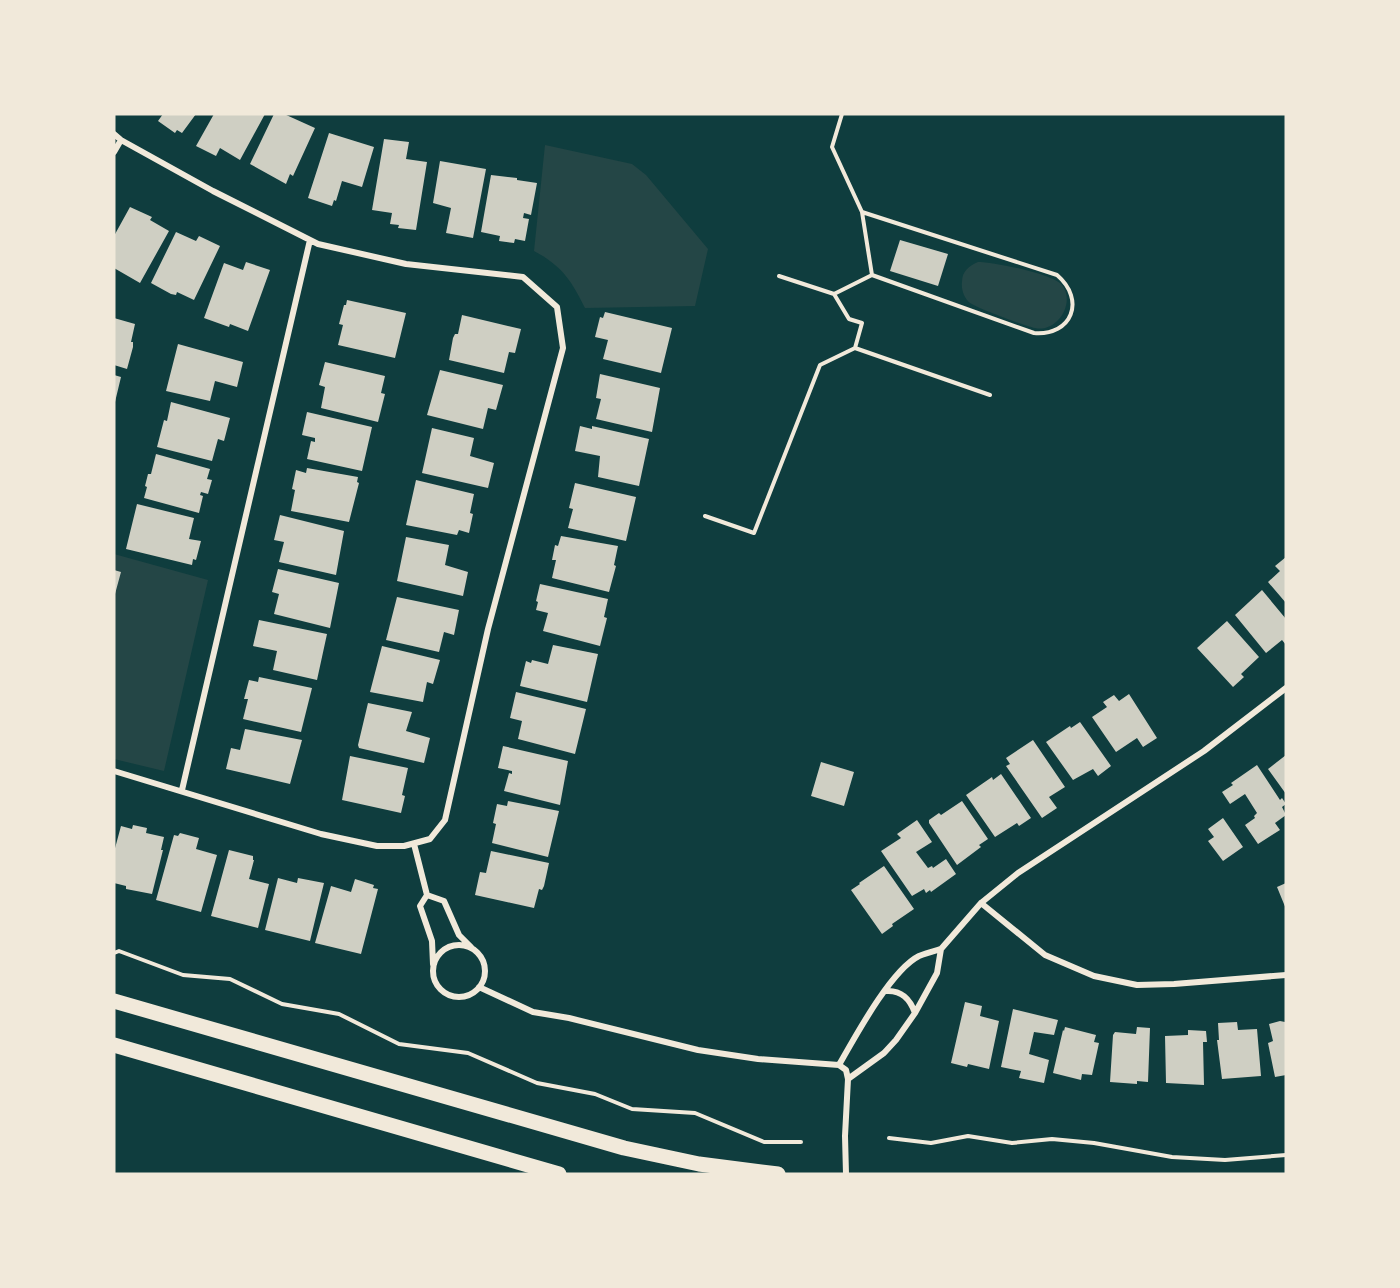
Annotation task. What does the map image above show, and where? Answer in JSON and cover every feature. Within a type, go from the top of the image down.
[{"type":"main road","points":[[114,1001],[624,1148],[699,1164],[778,1174]]},
{"type":"main road","points":[[114,1045],[559,1174]]},
{"type":"street","points":[[114,134],[213,191],[318,244],[406,264],[523,278],[557,307],[563,348],[488,629],[445,820],[430,839],[404,846],[377,846],[321,834],[114,771]]},
{"type":"street","points":[[114,152],[121,140]]},
{"type":"street","points":[[182,790],[310,240]]},
{"type":"street","points":[[839,1065],[867,1016],[906,965],[919,956],[941,949],[981,903],[1028,866],[1204,751],[1286,688]]},
{"type":"street","points":[[414,844],[427,895],[420,906],[432,941],[433,976],[436,984],[443,992],[451,996],[463,997],[471,994],[479,987],[485,970],[479,955],[459,935],[444,901],[427,895]]},
{"type":"street","points":[[981,903],[1045,954],[1094,976],[1147,985],[1286,975]]},
{"type":"street","points":[[433,965],[439,954],[446,948],[465,946],[473,950]]},
{"type":"street","points":[[848,1079],[884,1053],[915,1014],[937,973],[941,949]]},
{"type":"street","points":[[479,987],[533,1012],[568,1018],[698,1050],[758,1059],[839,1065],[846,1070],[848,1079],[846,1174]]},
{"type":"street","points":[[886,991],[900,993],[908,998],[915,1014]]},
{"type":"path","points":[[842,114],[832,147],[862,213],[872,274]]},
{"type":"path","points":[[834,294],[872,274],[1034,333],[1044,334],[1060,329],[1068,321],[1072,312],[1072,293],[1069,286],[1057,274],[862,213]]},
{"type":"path","points":[[778,276],[834,294],[849,319],[862,323],[855,348]]},
{"type":"path","points":[[705,516],[754,532],[820,365],[855,348],[990,395]]},
{"type":"path","points":[[114,952],[119,951],[183,975],[230,979],[282,1005],[339,1014],[399,1044],[468,1053],[537,1083],[595,1094],[632,1109],[694,1113],[764,1142],[801,1142]]},
{"type":"path","points":[[889,1138],[931,1143],[968,1136],[1012,1143],[1052,1138],[1172,1157],[1225,1160],[1286,1155]]},
{"type":"shaded area","points":[[545,145],[632,164],[646,175],[708,249],[695,306],[585,308],[575,289],[559,268],[534,251]]},
{"type":"shaded area","points":[[978,262],[1023,269],[1056,281],[1066,292],[1067,300],[1062,315],[1050,326],[1035,328],[1001,317],[970,303],[963,293],[962,278],[967,269]]},
{"type":"shaded area","points":[[114,554],[208,580],[164,771],[114,759]]},
{"type":"building","points":[[163,114],[196,114],[182,133],[177,130],[175,133],[158,121]]},
{"type":"building","points":[[214,114],[265,114],[240,160],[220,148],[216,156],[196,146]]},
{"type":"building","points":[[274,114],[284,114],[315,128],[293,176],[290,174],[286,184],[250,164]]},
{"type":"building","points":[[329,133],[374,147],[362,187],[342,181],[336,201],[334,200],[332,206],[308,198]]},
{"type":"building","points":[[384,139],[409,142],[406,159],[427,162],[416,230],[398,228],[399,225],[390,224],[392,213],[372,210]]},
{"type":"building","points":[[440,161],[486,169],[473,238],[446,233],[451,208],[433,203]]},
{"type":"building","points":[[491,175],[537,183],[531,215],[524,213],[523,218],[529,219],[525,241],[515,239],[514,243],[499,241],[500,236],[481,232]]},
{"type":"building","points":[[130,207],[152,217],[150,220],[169,231],[140,283],[114,268],[114,236]]},
{"type":"building","points":[[176,232],[196,241],[199,236],[220,246],[194,300],[177,292],[176,295],[171,294],[151,283]]},
{"type":"building","points":[[900,240],[948,254],[938,286],[890,271]]},
{"type":"building","points":[[246,262],[270,270],[248,331],[204,318],[224,263],[243,270]]},
{"type":"building","points":[[347,300],[406,313],[395,358],[338,345],[343,325],[339,324]]},
{"type":"building","points":[[605,312],[672,328],[661,373],[603,359],[608,340],[595,337],[600,317],[603,318]]},
{"type":"building","points":[[462,315],[521,329],[515,353],[509,352],[504,373],[449,360],[453,338],[455,334],[458,334]]},
{"type":"building","points":[[114,318],[135,324],[131,342],[133,342],[133,347],[127,369],[114,365]]},
{"type":"building","points":[[178,344],[243,362],[237,387],[215,381],[210,401],[166,391]]},
{"type":"building","points":[[325,362],[385,376],[381,393],[385,394],[378,422],[321,408],[325,387],[319,385]]},
{"type":"building","points":[[440,370],[503,385],[496,410],[488,408],[483,429],[427,415]]},
{"type":"building","points":[[600,374],[660,388],[652,432],[596,419],[601,399],[596,398]]},
{"type":"building","points":[[114,375],[121,377],[115,402],[114,402]]},
{"type":"building","points":[[171,402],[230,418],[224,441],[218,439],[212,461],[157,447],[164,420],[167,421]]},
{"type":"building","points":[[307,412],[372,427],[362,471],[307,459],[311,441],[315,442],[315,438],[302,435]]},
{"type":"building","points":[[580,426],[592,429],[592,426],[649,439],[639,486],[598,477],[600,456],[575,451]]},
{"type":"building","points":[[432,428],[474,438],[470,456],[494,463],[488,488],[422,473]]},
{"type":"building","points":[[156,454],[210,469],[207,479],[212,480],[208,494],[201,492],[200,495],[203,496],[199,513],[144,498],[148,474],[151,474]]},
{"type":"building","points":[[307,468],[358,477],[357,482],[359,483],[349,522],[291,511],[296,470],[306,473]]},
{"type":"building","points":[[416,480],[474,494],[469,533],[459,530],[457,535],[406,525]]},
{"type":"building","points":[[575,483],[636,497],[626,541],[568,528],[573,509],[569,508]]},
{"type":"building","points":[[137,504],[194,518],[189,539],[201,541],[196,560],[193,559],[192,565],[126,549]]},
{"type":"building","points":[[280,515],[344,531],[336,575],[279,562],[284,542],[274,540]]},
{"type":"building","points":[[561,536],[618,546],[614,565],[616,566],[609,592],[552,578],[556,560],[552,560],[555,545],[558,546]]},
{"type":"building","points":[[406,537],[449,545],[445,565],[468,572],[463,596],[397,581]]},
{"type":"building","points":[[1286,557],[1286,603],[1268,582],[1280,571],[1275,566]]},
{"type":"building","points":[[278,569],[339,583],[330,628],[274,614],[279,594],[272,592]]},
{"type":"building","points":[[114,570],[121,572],[115,594],[114,594]]},
{"type":"building","points":[[540,584],[608,599],[604,617],[607,618],[600,646],[543,631],[548,613],[536,610]]},
{"type":"building","points":[[1262,590],[1286,619],[1286,645],[1282,640],[1266,653],[1235,615]]},
{"type":"building","points":[[397,597],[459,610],[454,635],[444,632],[439,652],[386,640]]},
{"type":"building","points":[[259,620],[327,634],[317,680],[273,670],[277,651],[253,646]]},
{"type":"building","points":[[1227,621],[1259,657],[1241,674],[1244,677],[1233,687],[1197,648]]},
{"type":"building","points":[[553,645],[598,654],[587,702],[520,686],[526,661],[531,663],[532,660],[548,664]]},
{"type":"building","points":[[382,646],[440,660],[433,684],[427,682],[423,702],[370,692]]},
{"type":"building","points":[[259,677],[312,688],[301,732],[243,719],[248,699],[244,699],[249,680],[258,682]]},
{"type":"building","points":[[516,692],[586,709],[575,754],[518,739],[522,721],[510,718]]},
{"type":"building","points":[[1129,694],[1157,738],[1143,747],[1137,738],[1116,752],[1092,717],[1107,707],[1103,702],[1114,695],[1119,701]]},
{"type":"building","points":[[368,703],[412,712],[406,731],[430,738],[424,763],[359,748]]},
{"type":"building","points":[[1080,722],[1111,766],[1098,776],[1093,769],[1073,780],[1046,742]]},
{"type":"building","points":[[245,729],[302,740],[290,784],[226,769],[231,748],[240,750]]},
{"type":"building","points":[[1033,740],[1065,787],[1049,797],[1057,808],[1042,818],[1006,766],[1010,764],[1006,758]]},
{"type":"building","points":[[503,746],[568,761],[560,805],[504,791],[509,773],[512,774],[512,771],[498,768]]},
{"type":"building","points":[[1286,755],[1286,794],[1268,769]]},
{"type":"building","points":[[350,756],[408,768],[401,813],[342,800]]},
{"type":"building","points":[[821,762],[854,772],[844,806],[811,796]]},
{"type":"building","points":[[1257,765],[1280,800],[1282,798],[1286,804],[1282,807],[1286,815],[1275,823],[1280,830],[1258,844],[1245,825],[1255,818],[1257,813],[1245,794],[1230,804],[1222,792]]},
{"type":"building","points":[[1001,774],[1031,818],[1019,826],[1017,823],[995,837],[966,795],[992,777],[993,780]]},
{"type":"building","points":[[508,801],[559,811],[548,857],[492,843],[497,804],[507,806]]},
{"type":"building","points":[[962,801],[988,839],[957,865],[929,820]]},
{"type":"building","points":[[1223,818],[1243,847],[1223,861],[1208,841],[1214,837],[1208,829]]},
{"type":"building","points":[[917,820],[932,842],[916,852],[928,868],[932,866],[933,868],[946,859],[956,874],[931,892],[930,890],[926,893],[924,889],[912,896],[881,851],[901,838],[897,834]]},
{"type":"building","points":[[133,825],[147,828],[146,833],[164,837],[152,894],[126,889],[126,886],[114,883],[114,852],[121,826],[132,829]]},
{"type":"building","points":[[180,833],[199,838],[196,849],[217,855],[201,912],[156,900],[174,835],[178,836]]},
{"type":"building","points":[[229,850],[253,856],[249,879],[269,884],[258,928],[211,916]]},
{"type":"building","points":[[491,851],[549,863],[544,886],[542,890],[539,889],[534,908],[475,895],[480,872],[486,873]]},
{"type":"building","points":[[884,866],[914,909],[882,934],[851,890]]},
{"type":"building","points":[[278,878],[297,883],[298,878],[324,883],[310,941],[265,930]]},
{"type":"building","points":[[355,879],[374,885],[373,888],[378,889],[361,954],[315,943],[331,886],[351,892]]},
{"type":"building","points":[[1286,883],[1286,909],[1277,887]]},
{"type":"building","points":[[965,1002],[982,1006],[980,1016],[999,1021],[989,1069],[951,1063]]},
{"type":"building","points":[[1013,1009],[1058,1020],[1054,1035],[1034,1032],[1029,1054],[1049,1060],[1044,1083],[1019,1078],[1021,1071],[1001,1067]]},
{"type":"building","points":[[1237,1022],[1238,1030],[1257,1029],[1261,1076],[1222,1079],[1217,1040],[1219,1040],[1218,1023]]},
{"type":"building","points":[[1285,1022],[1286,1025],[1286,1075],[1275,1077],[1268,1043],[1273,1041],[1269,1024]]},
{"type":"building","points":[[1065,1027],[1096,1035],[1094,1042],[1099,1043],[1092,1075],[1082,1074],[1081,1080],[1053,1073]]},
{"type":"building","points":[[1137,1027],[1150,1028],[1148,1082],[1137,1081],[1137,1084],[1110,1082],[1113,1035],[1115,1032],[1136,1034]]},
{"type":"building","points":[[1188,1030],[1206,1031],[1207,1042],[1203,1042],[1204,1085],[1166,1083],[1165,1036],[1188,1035]]}]
